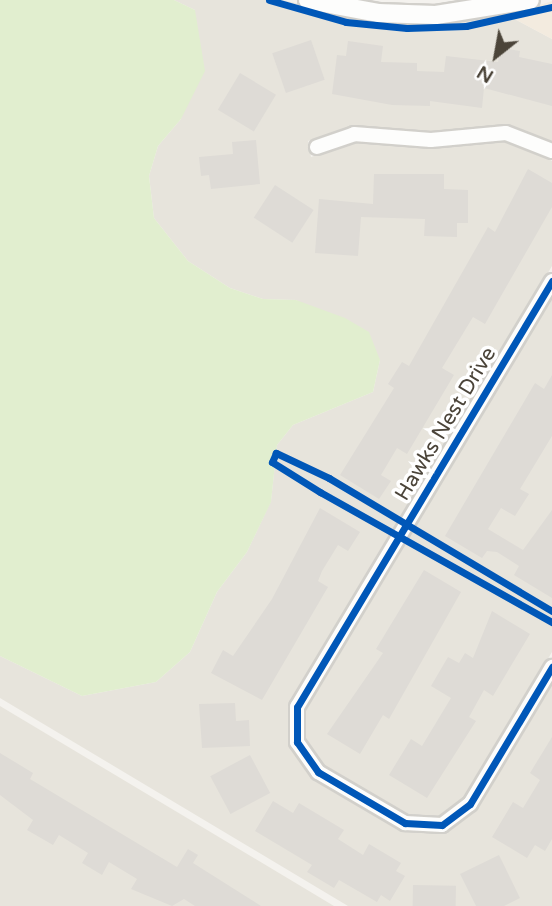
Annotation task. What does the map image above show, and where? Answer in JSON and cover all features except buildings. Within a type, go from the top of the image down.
[{"type":"street","points":[[308,0],[378,13],[436,15],[530,0]]},
{"type":"street","points":[[317,147],[354,134],[431,140],[506,133],[552,151]]},
{"type":"street","name":"Hawks Nest Drive","points":[[552,281],[297,707],[297,742],[318,772],[405,823],[442,825],[470,804],[552,667]]},
{"type":"shaded area","points":[[174,0],[282,0],[375,22],[439,24],[507,15],[552,39],[552,141],[506,125],[432,132],[355,126],[308,141],[311,157],[354,143],[430,149],[505,142],[539,153],[552,161],[552,266],[291,703],[289,743],[314,779],[400,830],[440,833],[477,808],[552,682],[552,906],[348,906],[0,698],[0,656],[82,696],[156,682],[190,652],[217,592],[247,552],[271,501],[277,445],[293,425],[373,392],[380,360],[296,300],[263,299],[230,288],[188,261],[154,218],[149,176],[158,146],[181,119],[195,10]]},
{"type":"shaded area","points":[[552,1],[552,39],[507,15],[513,14]]},
{"type":"shaded area","points":[[552,296],[552,652],[465,798],[440,816],[407,814],[323,765],[305,739],[305,708]]},
{"type":"shaded area","points":[[0,706],[334,906],[0,906]]},
{"type":"green space","points":[[0,0],[174,0],[195,10],[205,71],[181,119],[158,146],[149,176],[154,218],[188,261],[230,288],[263,299],[296,300],[345,318],[369,332],[380,360],[373,392],[293,425],[277,445],[271,502],[247,552],[217,592],[190,652],[156,682],[82,696],[0,656]]},
{"type":"cycle path","points":[[269,0],[346,22],[407,28],[466,26],[552,7]]},
{"type":"cycle path","points":[[552,281],[297,707],[297,742],[318,772],[405,823],[442,825],[470,804],[552,667]]},
{"type":"cycle path","points":[[552,611],[329,478],[276,453],[272,462],[320,492],[552,622]]}]
